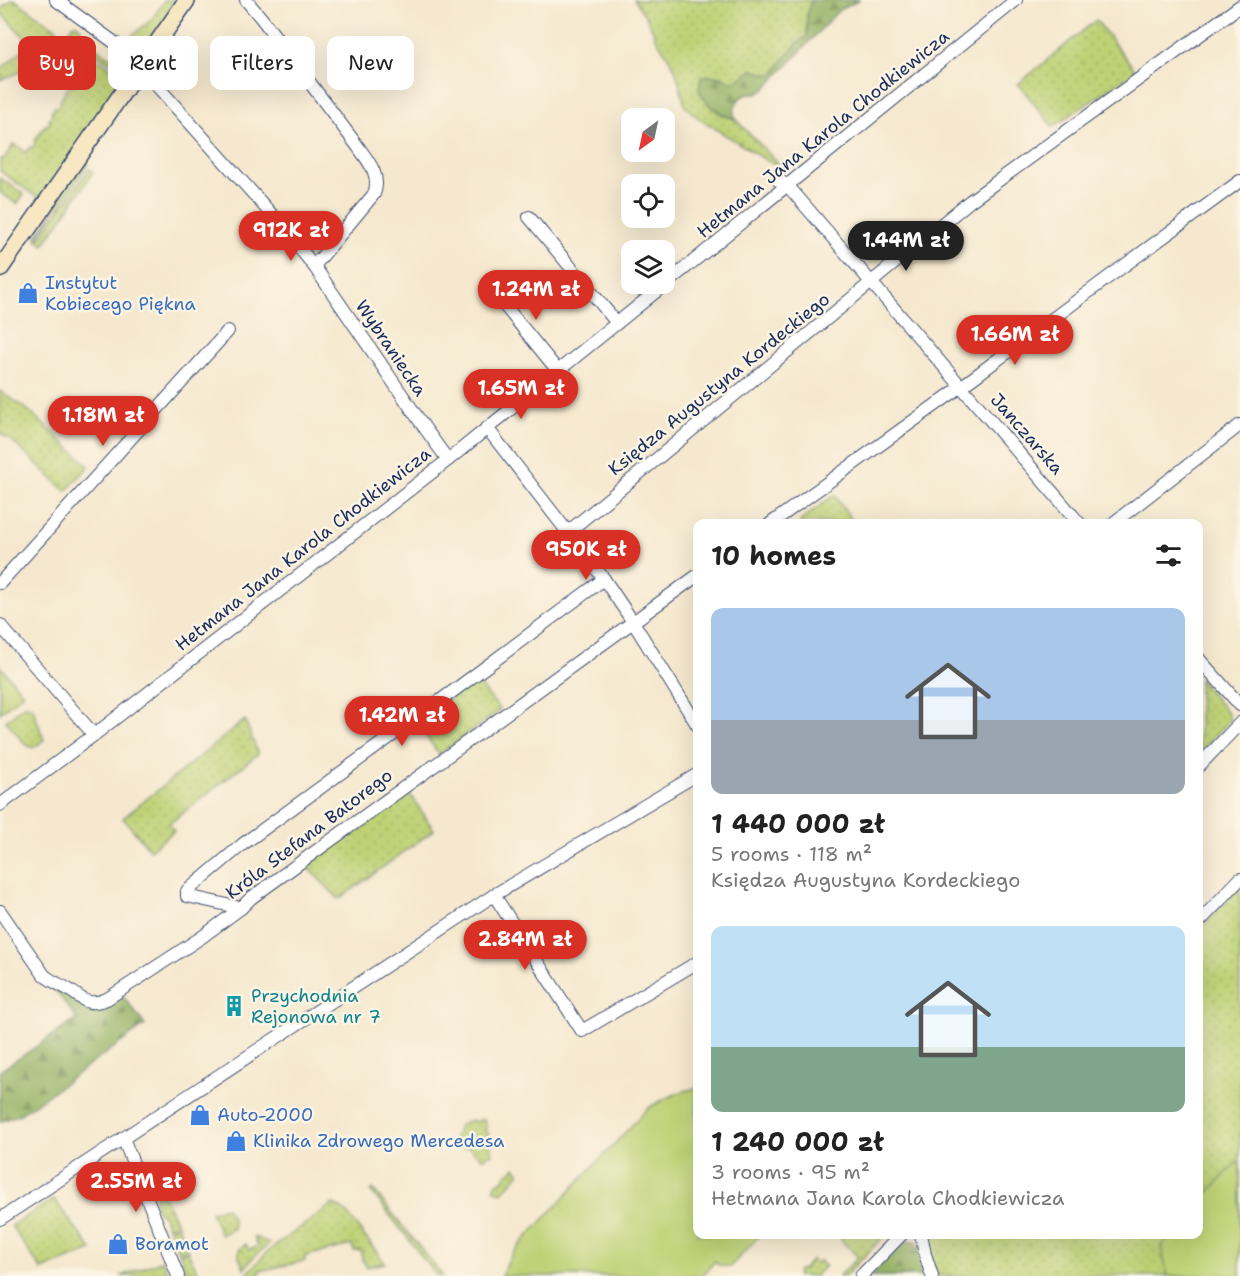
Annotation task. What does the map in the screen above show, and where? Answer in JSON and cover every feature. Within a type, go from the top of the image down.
[{"type":"street","points":[[56,0],[108,38]]},
{"type":"street","points":[[163,36],[187,0]]},
{"type":"street","points":[[246,0],[368,161],[376,177],[374,194],[314,266]]},
{"type":"street","name":"Hetmana Jana Karola Chodkiewicza","points":[[0,805],[94,735],[448,460],[617,323],[783,183],[1016,0]]},
{"type":"street","name":"Księdza Augustyna Kordeckiego","points":[[568,532],[970,201],[1240,6]]},
{"type":"street","points":[[0,269],[126,90]]},
{"type":"street","name":"Wybraniecka","points":[[161,90],[281,225],[314,266],[448,460]]},
{"type":"street","points":[[777,519],[1240,181]]},
{"type":"street","name":"Janczarska","points":[[783,183],[1076,519]]},
{"type":"street","points":[[529,217],[617,323]]},
{"type":"street","points":[[492,290],[558,371]]},
{"type":"street","points":[[0,583],[228,331]]},
{"type":"street","points":[[1118,519],[1240,425]]},
{"type":"street","points":[[488,428],[604,579],[693,718]]},
{"type":"street","points":[[241,908],[187,896],[187,891],[243,844],[604,579]]},
{"type":"street","name":"Króla Stefana Batorego","points":[[0,911],[44,975],[51,981],[67,988],[83,1000],[99,1002],[107,999],[202,937],[251,898],[426,770],[693,579]]},
{"type":"street","points":[[0,625],[94,735]]},
{"type":"street","points":[[1203,664],[1240,705]]},
{"type":"street","points":[[1203,762],[1240,723]]},
{"type":"street","points":[[0,1219],[494,895],[693,777]]},
{"type":"street","points":[[1203,918],[1240,879]]},
{"type":"street","points":[[494,895],[582,1031],[693,965]]},
{"type":"street","points":[[123,1138],[178,1276]]},
{"type":"street","points":[[861,1276],[897,1239]]},
{"type":"street","points":[[922,1239],[932,1276]]},
{"type":"green space","points":[[11,0],[15,0],[57,29],[53,36],[23,36],[0,10]]},
{"type":"green space","points":[[165,0],[179,0],[154,36],[131,36],[151,20]]},
{"type":"green space","points":[[634,0],[812,0],[807,14],[807,36],[798,42],[775,74],[752,70],[733,82],[720,76],[699,90],[709,104],[718,112],[735,119],[779,164],[771,163],[701,120],[685,106],[675,68],[656,38],[647,18]]},
{"type":"green space","points":[[812,0],[860,0],[839,10],[765,89],[740,99],[735,108],[735,119],[723,115],[709,105],[699,90],[701,77],[714,76],[733,82],[752,70],[774,74],[788,54],[807,36],[807,14]]},
{"type":"green space","points":[[1096,20],[1136,71],[1053,127],[1018,84]]},
{"type":"green space","points":[[74,24],[81,28],[79,36],[71,36],[67,33]]},
{"type":"green space","points":[[96,48],[108,56],[108,62],[96,53]]},
{"type":"green space","points":[[18,54],[18,73],[0,80],[0,70]]},
{"type":"green space","points":[[96,57],[108,66],[108,90],[117,90],[40,199],[0,171],[0,158],[3,160],[14,144],[26,152],[30,147],[32,148],[45,125],[47,126],[51,120],[49,118],[53,113],[51,112],[55,107],[57,108],[66,90],[96,90]]},
{"type":"green space","points":[[83,161],[88,164],[36,240],[53,213],[57,199]]},
{"type":"green space","points":[[89,169],[93,172],[44,245],[38,241]]},
{"type":"green space","points":[[0,178],[24,194],[17,204],[0,192]]},
{"type":"green space","points":[[0,391],[28,410],[89,466],[66,491],[11,440],[0,433]]},
{"type":"green space","points":[[834,495],[851,519],[803,519]]},
{"type":"green space","points":[[0,666],[23,693],[0,713]]},
{"type":"green space","points":[[476,680],[500,710],[439,754],[417,724]]},
{"type":"green space","points":[[1203,684],[1229,715],[1229,721],[1203,749]]},
{"type":"green space","points":[[24,705],[32,706],[44,740],[33,748],[26,745],[6,721]]},
{"type":"green space","points":[[245,720],[258,754],[169,824],[174,831],[150,850],[123,818]]},
{"type":"green space","points":[[407,790],[434,830],[339,899],[304,864]]},
{"type":"green space","points":[[1240,886],[1240,1276],[938,1276],[929,1251],[930,1239],[1203,1239],[1203,926]]},
{"type":"green space","points":[[55,990],[63,990],[105,1005],[123,996],[145,1025],[44,1098],[20,1114],[0,1122],[0,1071],[77,1019]]},
{"type":"green space","points":[[693,1089],[693,1239],[756,1239],[730,1267],[719,1265],[715,1261],[702,1276],[501,1276],[513,1253],[527,1237],[648,1108],[678,1093]]},
{"type":"green space","points":[[484,1119],[493,1154],[483,1159],[454,1138],[459,1125],[472,1120],[473,1122]]},
{"type":"green space","points":[[1237,1162],[1240,1165],[1240,1276],[1168,1276],[1161,1248],[1167,1239],[1203,1239],[1203,1198]]},
{"type":"green space","points":[[515,1167],[519,1174],[503,1192],[494,1189],[497,1183]]},
{"type":"green space","points":[[373,1189],[443,1276],[437,1276],[371,1191]]},
{"type":"green space","points":[[157,1192],[165,1198],[177,1223],[168,1227],[164,1216],[156,1206]]},
{"type":"green space","points":[[54,1199],[92,1250],[42,1270],[11,1226]]},
{"type":"green space","points":[[333,1204],[347,1213],[385,1263],[366,1267],[360,1250],[354,1251],[352,1245],[305,1256],[305,1261],[259,1271],[260,1276],[249,1276],[248,1273],[268,1251]]},
{"type":"green space","points":[[225,1207],[232,1217],[233,1229],[221,1235],[211,1212]]},
{"type":"green space","points":[[178,1225],[187,1249],[179,1252],[169,1229]]},
{"type":"green space","points":[[254,1237],[270,1243],[244,1269],[239,1250],[246,1244],[249,1250],[258,1246]]},
{"type":"green space","points":[[881,1239],[845,1276],[839,1276],[858,1257],[841,1240]]},
{"type":"green space","points":[[905,1241],[914,1242],[919,1246],[927,1276],[871,1276]]},
{"type":"green space","points":[[188,1251],[199,1275],[188,1276],[180,1254]]},
{"type":"green space","points":[[163,1260],[168,1276],[121,1276],[124,1275]]},
{"type":"green space","points":[[812,1260],[816,1263],[820,1260],[825,1266],[815,1276],[797,1276],[798,1270],[802,1270]]},
{"type":"place","name":"Instytut Kobiecego Piękna","points":[[28,293]]},
{"type":"place","name":"Przychodnia Rejonowa nr 7","points":[[234,1006]]},
{"type":"place","name":"Auto-2000","points":[[200,1115]]},
{"type":"place","name":"Klinika Zdrowego Mercedesa","points":[[236,1141]]},
{"type":"place","name":"Boramot","points":[[118,1244]]}]
